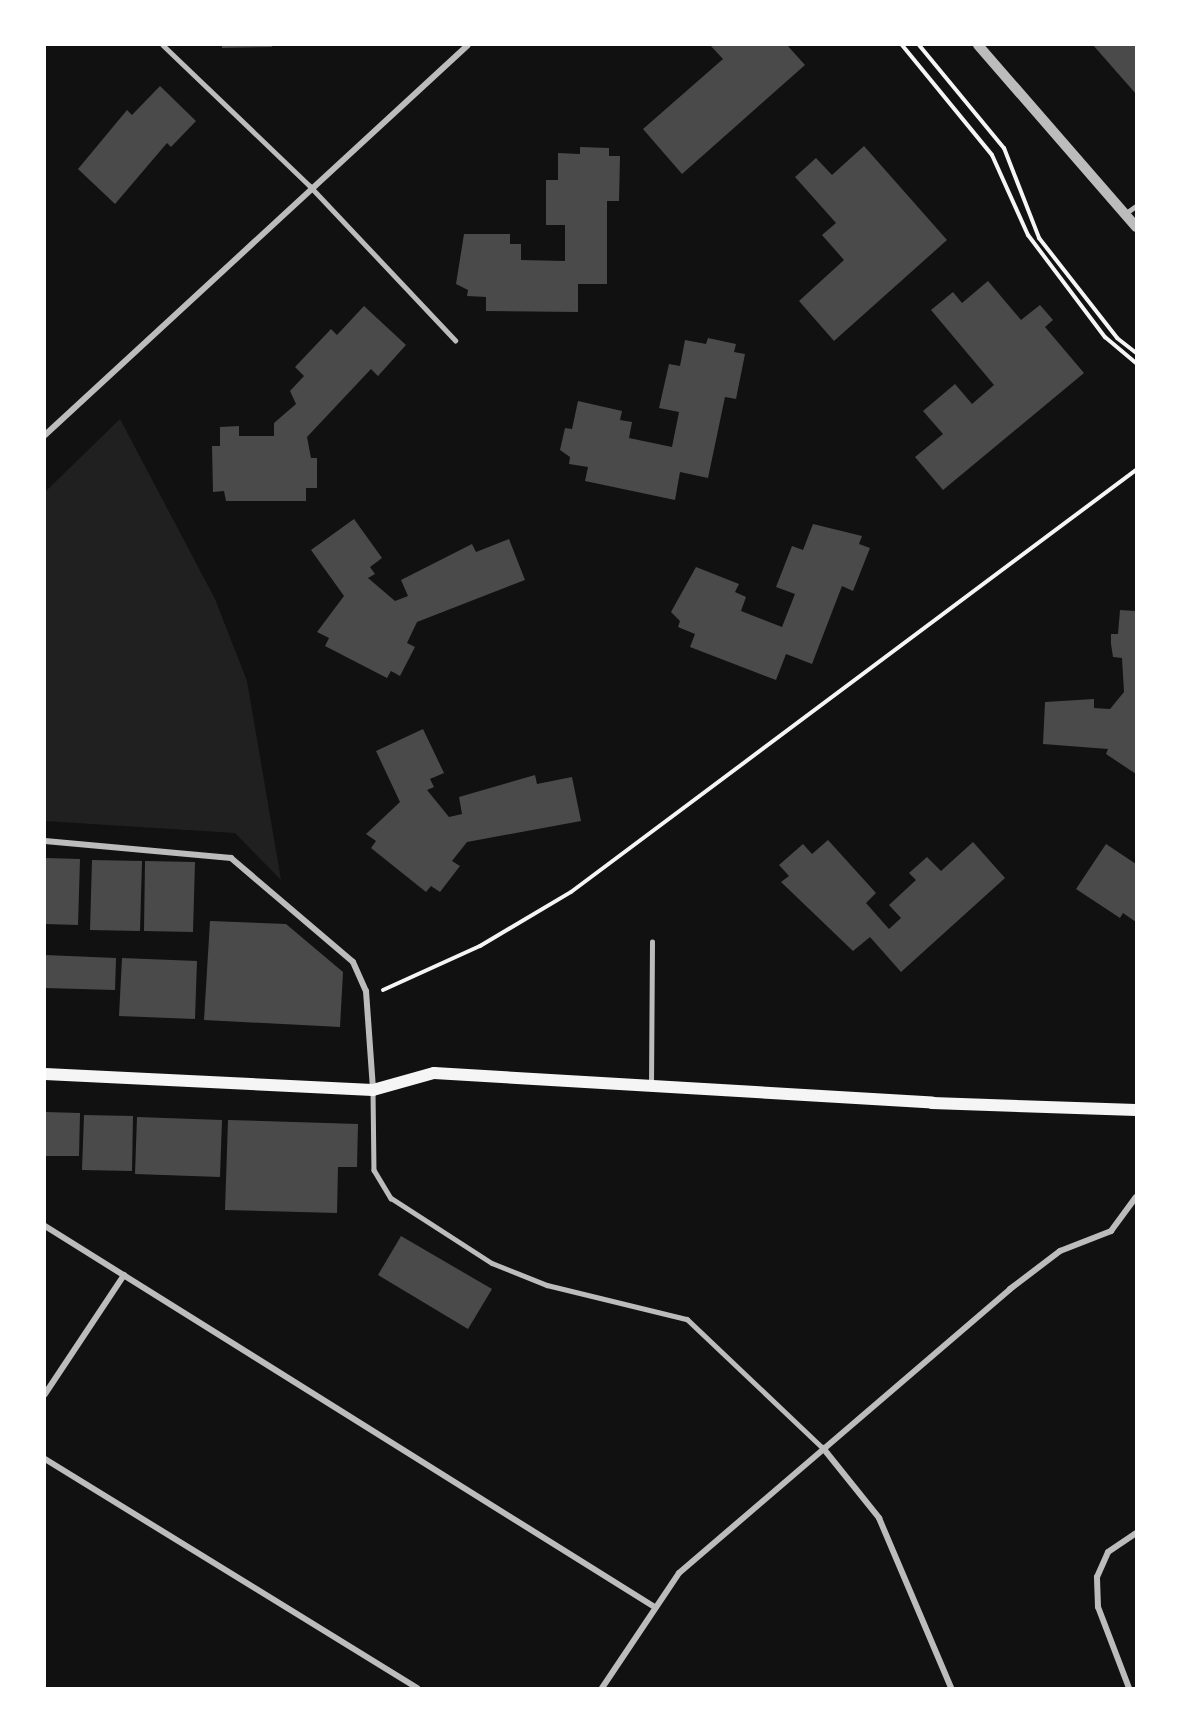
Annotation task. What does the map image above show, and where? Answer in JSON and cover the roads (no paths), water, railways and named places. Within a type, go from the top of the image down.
[{"type":"main road","points":[[45,1074],[373,1090],[434,1072],[1136,1110]]},
{"type":"street","points":[[45,435],[310,186],[468,45]]},
{"type":"street","points":[[978,45],[1136,227]]},
{"type":"street","points":[[45,841],[231,858],[353,962],[366,998],[373,1090]]},
{"type":"street","points":[[602,1688],[653,1606],[679,1573],[823,1448],[1060,1251],[1111,1231],[1136,1197]]},
{"type":"street","points":[[45,1226],[653,1606]]},
{"type":"street","points":[[45,1394],[124,1275]]},
{"type":"street","points":[[823,1448],[879,1518],[951,1688]]},
{"type":"street","points":[[45,1459],[417,1688]]},
{"type":"street","points":[[1129,1688],[1098,1607],[1097,1577],[1108,1552],[1136,1533]]},
{"type":"lane","points":[[163,45],[310,186],[455,339]]},
{"type":"lane","points":[[1126,213],[1136,206]]},
{"type":"lane","points":[[651,1085],[652,942]]},
{"type":"lane","points":[[373,1090],[374,1170],[392,1198],[492,1263],[547,1285],[687,1319],[823,1448]]}]
